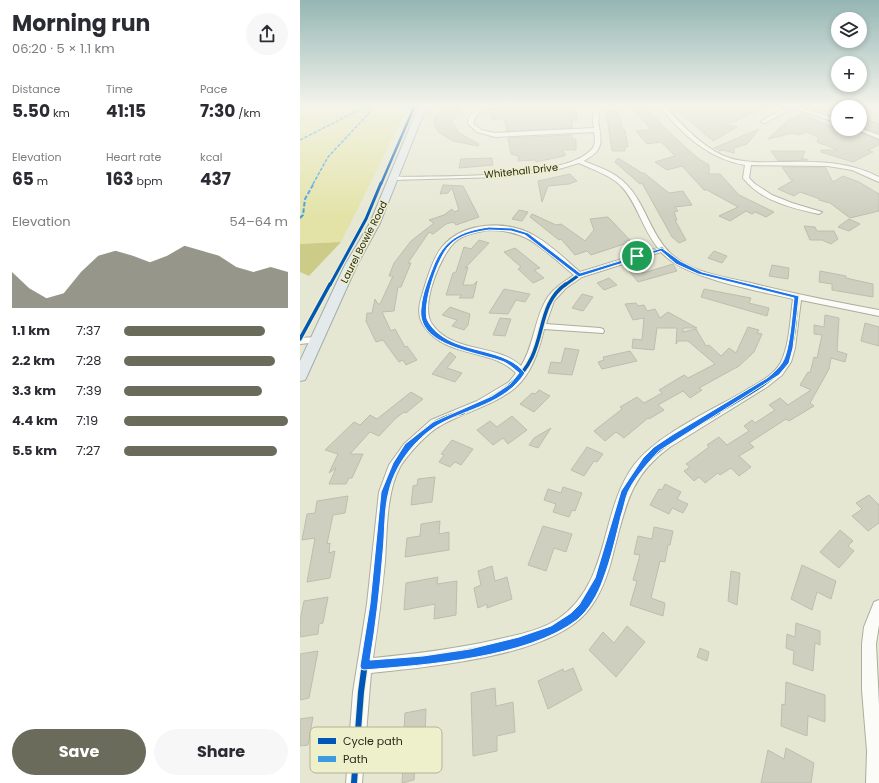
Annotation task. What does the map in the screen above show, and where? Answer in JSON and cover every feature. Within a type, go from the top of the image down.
[{"type":"main road","name":"Laurel Bowie Road","points":[[300,376],[352,265],[375,223],[409,142]]},
{"type":"street","name":"Whitehall Drive","points":[[394,179],[508,174],[557,168],[581,162],[595,150],[596,142]]},
{"type":"street","points":[[700,142],[711,151],[726,158],[748,163],[833,164],[856,169],[879,180]]},
{"type":"street","points":[[581,162],[607,173],[624,185],[631,195],[650,233],[662,249],[678,262],[700,273],[797,297],[879,313]]},
{"type":"street","points":[[748,163],[746,178],[754,187],[796,207],[818,212]]},
{"type":"street","points":[[522,373],[511,363],[504,360],[464,349],[445,341],[435,334],[427,325],[423,315],[425,301],[432,276],[441,254],[451,241],[467,233],[481,229],[506,229],[522,232],[530,236],[579,275]]},
{"type":"street","points":[[357,727],[364,666],[374,604],[385,492],[395,465],[408,446],[435,424],[494,398],[512,386],[532,357],[545,312],[555,293],[579,275],[662,249]]},
{"type":"street","points":[[364,666],[423,660],[470,653],[519,642],[554,629],[574,616],[583,608],[590,598],[599,579],[619,508],[625,491],[635,474],[656,449],[757,388],[777,373],[786,363],[790,348],[797,297]]},
{"type":"street","points":[[540,326],[600,331]]},
{"type":"street","points":[[300,341],[316,340]]},
{"type":"street","points":[[874,783],[875,751],[870,690],[869,644],[871,627],[879,607]]},
{"type":"street","points":[[354,783],[355,773]]},
{"type":"green space","points":[[300,142],[391,142],[341,242],[300,244]]},
{"type":"shaded area","points":[[341,242],[309,276],[300,272],[300,244]]},
{"type":"building","points":[[456,142],[475,142],[479,144],[478,146]]},
{"type":"building","points":[[509,142],[576,142],[576,150],[562,150],[566,155],[536,162],[535,160],[518,161],[519,156],[511,154]]},
{"type":"building","points":[[611,142],[627,142],[628,147],[625,147],[625,151],[612,151]]},
{"type":"building","points":[[645,142],[679,142],[699,159],[709,165],[709,174],[720,174],[739,195],[774,212],[766,217],[755,212],[752,214],[746,211],[730,221],[719,216],[738,207],[707,190],[704,190],[682,166],[667,170],[655,162],[675,156],[661,142],[647,144]]},
{"type":"building","points":[[729,142],[749,142],[747,144],[734,148],[734,153],[723,150],[719,151],[718,149],[714,148]]},
{"type":"building","points":[[817,142],[879,142],[879,145],[868,150],[873,152],[853,162],[821,152],[821,150],[838,150]]},
{"type":"building","points":[[771,151],[805,151],[802,158],[808,160],[778,161]]},
{"type":"building","points":[[492,158],[493,165],[459,168],[461,159]]},
{"type":"building","points":[[618,158],[644,173],[669,193],[683,191],[692,205],[675,207],[678,211],[674,212],[677,220],[675,220],[686,240],[679,243],[672,237],[642,183],[640,184],[615,162]]},
{"type":"building","points":[[782,167],[825,167],[833,182],[843,176],[859,182],[879,194],[879,211],[850,218],[830,203],[800,192],[794,196],[778,189],[794,180],[791,180]]},
{"type":"building","points":[[570,174],[577,181],[569,184],[548,186],[542,202],[538,181]]},
{"type":"building","points":[[443,185],[463,186],[479,217],[456,225],[453,222],[446,224],[433,234],[429,232],[408,263],[411,263],[401,287],[398,287],[394,311],[382,312],[391,331],[395,329],[405,347],[407,346],[417,360],[406,365],[403,360],[399,362],[383,340],[376,342],[366,321],[367,313],[372,313],[375,299],[378,304],[380,304],[393,276],[389,276],[394,263],[411,241],[434,223],[429,220],[444,215],[452,209],[454,212],[459,210],[452,188],[448,193],[440,194]]},
{"type":"building","points":[[519,210],[528,212],[522,221],[512,219]]},
{"type":"building","points":[[532,214],[556,225],[561,224],[585,241],[594,230],[590,219],[608,217],[630,240],[626,241],[627,243],[591,255],[587,251],[575,255],[561,239],[559,240],[530,217]]},
{"type":"building","points":[[849,219],[860,224],[849,231],[838,227]]},
{"type":"building","points":[[804,226],[815,227],[817,231],[834,231],[838,239],[831,244],[822,240],[810,240]]},
{"type":"building","points":[[479,240],[489,243],[465,268],[468,267],[463,285],[473,285],[477,281],[473,298],[459,298],[462,295],[446,295],[453,273],[456,272],[464,247],[471,249]]},
{"type":"building","points":[[515,248],[540,268],[534,270],[544,278],[533,283],[518,269],[521,267],[504,252]]},
{"type":"building","points":[[714,251],[727,256],[722,263],[708,258]]},
{"type":"building","points":[[673,264],[677,271],[638,282],[629,271],[639,268],[643,273]]},
{"type":"building","points":[[772,265],[789,268],[788,279],[769,276]]},
{"type":"building","points":[[820,271],[846,276],[846,278],[873,284],[873,297],[832,290],[832,284],[819,282]]},
{"type":"building","points":[[609,278],[617,285],[604,290],[597,283]]},
{"type":"building","points":[[504,289],[530,294],[525,302],[516,300],[508,314],[489,313]]},
{"type":"building","points":[[704,289],[751,298],[749,303],[769,308],[767,316],[701,297]]},
{"type":"building","points":[[582,294],[593,297],[583,311],[572,308]]},
{"type":"building","points":[[636,303],[638,306],[644,305],[647,311],[655,309],[660,318],[668,312],[697,328],[684,328],[682,332],[696,329],[706,346],[709,345],[721,356],[729,348],[736,353],[748,327],[759,330],[757,333],[762,334],[754,352],[739,366],[699,388],[702,390],[690,398],[683,391],[658,405],[664,410],[649,419],[648,418],[624,438],[616,432],[605,441],[594,431],[622,409],[620,407],[637,397],[644,403],[662,393],[659,390],[684,375],[688,378],[715,364],[688,341],[678,341],[676,344],[677,328],[657,328],[654,350],[632,348],[633,339],[642,340],[644,318],[633,320],[625,304]]},
{"type":"building","points":[[450,307],[470,314],[468,325],[464,330],[452,326],[457,320],[442,315]]},
{"type":"building","points":[[825,315],[839,318],[837,351],[847,354],[845,362],[831,358],[829,369],[810,403],[814,406],[789,421],[786,419],[749,443],[754,447],[739,456],[751,467],[739,476],[731,468],[720,475],[718,473],[705,483],[699,477],[694,481],[684,471],[690,467],[686,464],[709,447],[707,445],[719,437],[727,445],[749,431],[744,426],[752,420],[755,423],[775,410],[769,405],[780,398],[788,405],[811,390],[800,385],[808,372],[810,373],[814,357],[817,358],[822,335],[814,334],[814,325],[824,327]]},
{"type":"building","points":[[500,318],[511,319],[505,336],[493,335]]},
{"type":"building","points":[[865,323],[879,327],[879,346],[861,341]]},
{"type":"building","points":[[565,348],[579,350],[572,375],[548,373],[551,362],[561,363]]},
{"type":"building","points":[[630,351],[637,361],[602,369],[598,362],[604,360],[603,357]]},
{"type":"building","points":[[450,352],[456,357],[447,368],[462,373],[455,382],[432,374]]},
{"type":"building","points":[[539,390],[550,396],[534,412],[520,404],[532,393],[535,394]]},
{"type":"building","points":[[411,392],[423,399],[406,413],[404,412],[396,418],[379,436],[370,432],[350,454],[363,454],[352,478],[349,478],[346,484],[329,484],[336,468],[329,473],[338,454],[325,450],[354,422],[360,425],[370,415],[377,419]]},
{"type":"building","points":[[512,416],[527,430],[508,444],[503,438],[493,445],[477,430],[490,421],[497,427]]},
{"type":"building","points":[[551,428],[538,448],[529,445],[534,438]]},
{"type":"building","points":[[452,440],[473,449],[461,465],[455,462],[450,467],[439,462],[444,455],[441,454]]},
{"type":"building","points":[[587,447],[603,454],[597,462],[594,461],[584,476],[571,470]]},
{"type":"building","points":[[435,477],[432,502],[411,505],[413,486],[417,485],[418,479]]},
{"type":"building","points":[[665,484],[681,492],[677,499],[688,504],[683,513],[672,508],[669,514],[650,505],[659,489],[662,490]]},
{"type":"building","points":[[563,487],[582,493],[575,511],[572,510],[569,517],[553,512],[556,504],[544,500],[548,489],[561,493]]},
{"type":"building","points":[[869,495],[879,505],[879,523],[868,531],[852,516],[862,509],[856,503]]},
{"type":"building","points":[[348,496],[345,513],[333,515],[327,544],[330,543],[329,553],[335,551],[330,578],[307,582],[315,538],[302,540],[307,514],[315,513],[317,501]]},
{"type":"building","points":[[440,521],[439,534],[449,532],[449,550],[405,557],[407,538],[420,536],[421,524]]},
{"type":"building","points":[[543,526],[572,534],[566,552],[554,548],[546,571],[528,565]]},
{"type":"building","points":[[654,527],[673,531],[670,545],[668,545],[665,562],[660,561],[651,598],[665,603],[663,616],[630,605],[637,581],[633,580],[640,555],[634,554],[638,536],[652,539]]},
{"type":"building","points":[[840,530],[853,541],[848,546],[854,551],[839,568],[820,552]]},
{"type":"building","points":[[802,565],[836,581],[831,599],[817,592],[812,610],[791,599]]},
{"type":"building","points":[[492,566],[495,581],[507,577],[512,599],[487,608],[487,604],[478,608],[474,588],[481,585],[478,571]]},
{"type":"building","points":[[731,571],[740,573],[737,605],[728,601]]},
{"type":"building","points":[[438,577],[437,584],[457,581],[456,615],[434,619],[435,604],[404,610],[406,583]]},
{"type":"building","points":[[328,597],[323,623],[319,624],[318,634],[300,637],[300,620],[304,601]]},
{"type":"building","points":[[796,623],[820,631],[820,645],[815,643],[813,671],[793,664],[794,651],[786,648],[787,634],[795,637]]},
{"type":"building","points":[[627,626],[645,642],[616,677],[589,650],[603,632],[614,643]]},
{"type":"building","points":[[700,648],[709,652],[707,661],[697,657]]},
{"type":"building","points":[[318,651],[309,698],[300,700],[300,654]]},
{"type":"building","points":[[573,668],[582,690],[548,709],[538,681],[563,669],[564,672]]},
{"type":"building","points":[[786,682],[825,695],[825,722],[808,716],[807,736],[781,726],[782,704],[785,705]]},
{"type":"building","points":[[495,688],[496,706],[513,702],[515,732],[497,736],[497,751],[473,756],[471,693]]},
{"type":"building","points":[[426,709],[425,727],[404,727],[405,713]]},
{"type":"building","points":[[313,717],[308,745],[300,746],[300,719]]},
{"type":"building","points":[[786,748],[814,763],[811,783],[761,783],[768,750],[784,759]]},
{"type":"building","points":[[403,773],[414,773],[414,780],[402,783]]},
{"type":"marked path","points":[[300,218],[303,215],[305,199],[328,157],[342,142]]},
{"type":"cycle path","points":[[300,339],[366,219],[399,142]]},
{"type":"cycle path","points":[[358,727],[361,692],[374,604],[385,492],[395,465],[408,447],[435,423],[481,404],[512,385],[532,357],[550,300],[563,286],[579,275],[662,249]]},
{"type":"cycle path","points":[[365,666],[431,659],[480,651],[532,638],[548,632],[564,623],[581,608],[593,591],[602,571],[619,508],[627,487],[638,469],[658,449],[698,423],[769,381],[779,372],[786,362],[790,348],[797,297]]},
{"type":"cycle path","points":[[354,783],[355,773]]},
{"type":"route","points":[[481,229],[506,229],[522,232],[534,238],[579,275],[637,256],[662,249],[684,266],[700,273],[797,297],[790,348],[786,363],[769,380],[656,449],[645,461],[631,479],[625,491],[599,579],[590,598],[583,608],[565,623],[554,629],[519,642],[470,653],[423,660],[364,666],[374,604],[385,492],[395,465],[408,446],[435,424],[443,419],[482,404],[506,391],[522,373],[511,363],[504,360],[464,349],[445,341],[435,334],[427,325],[424,320],[423,309],[427,289],[441,254],[451,241],[467,233],[481,229]]}]
